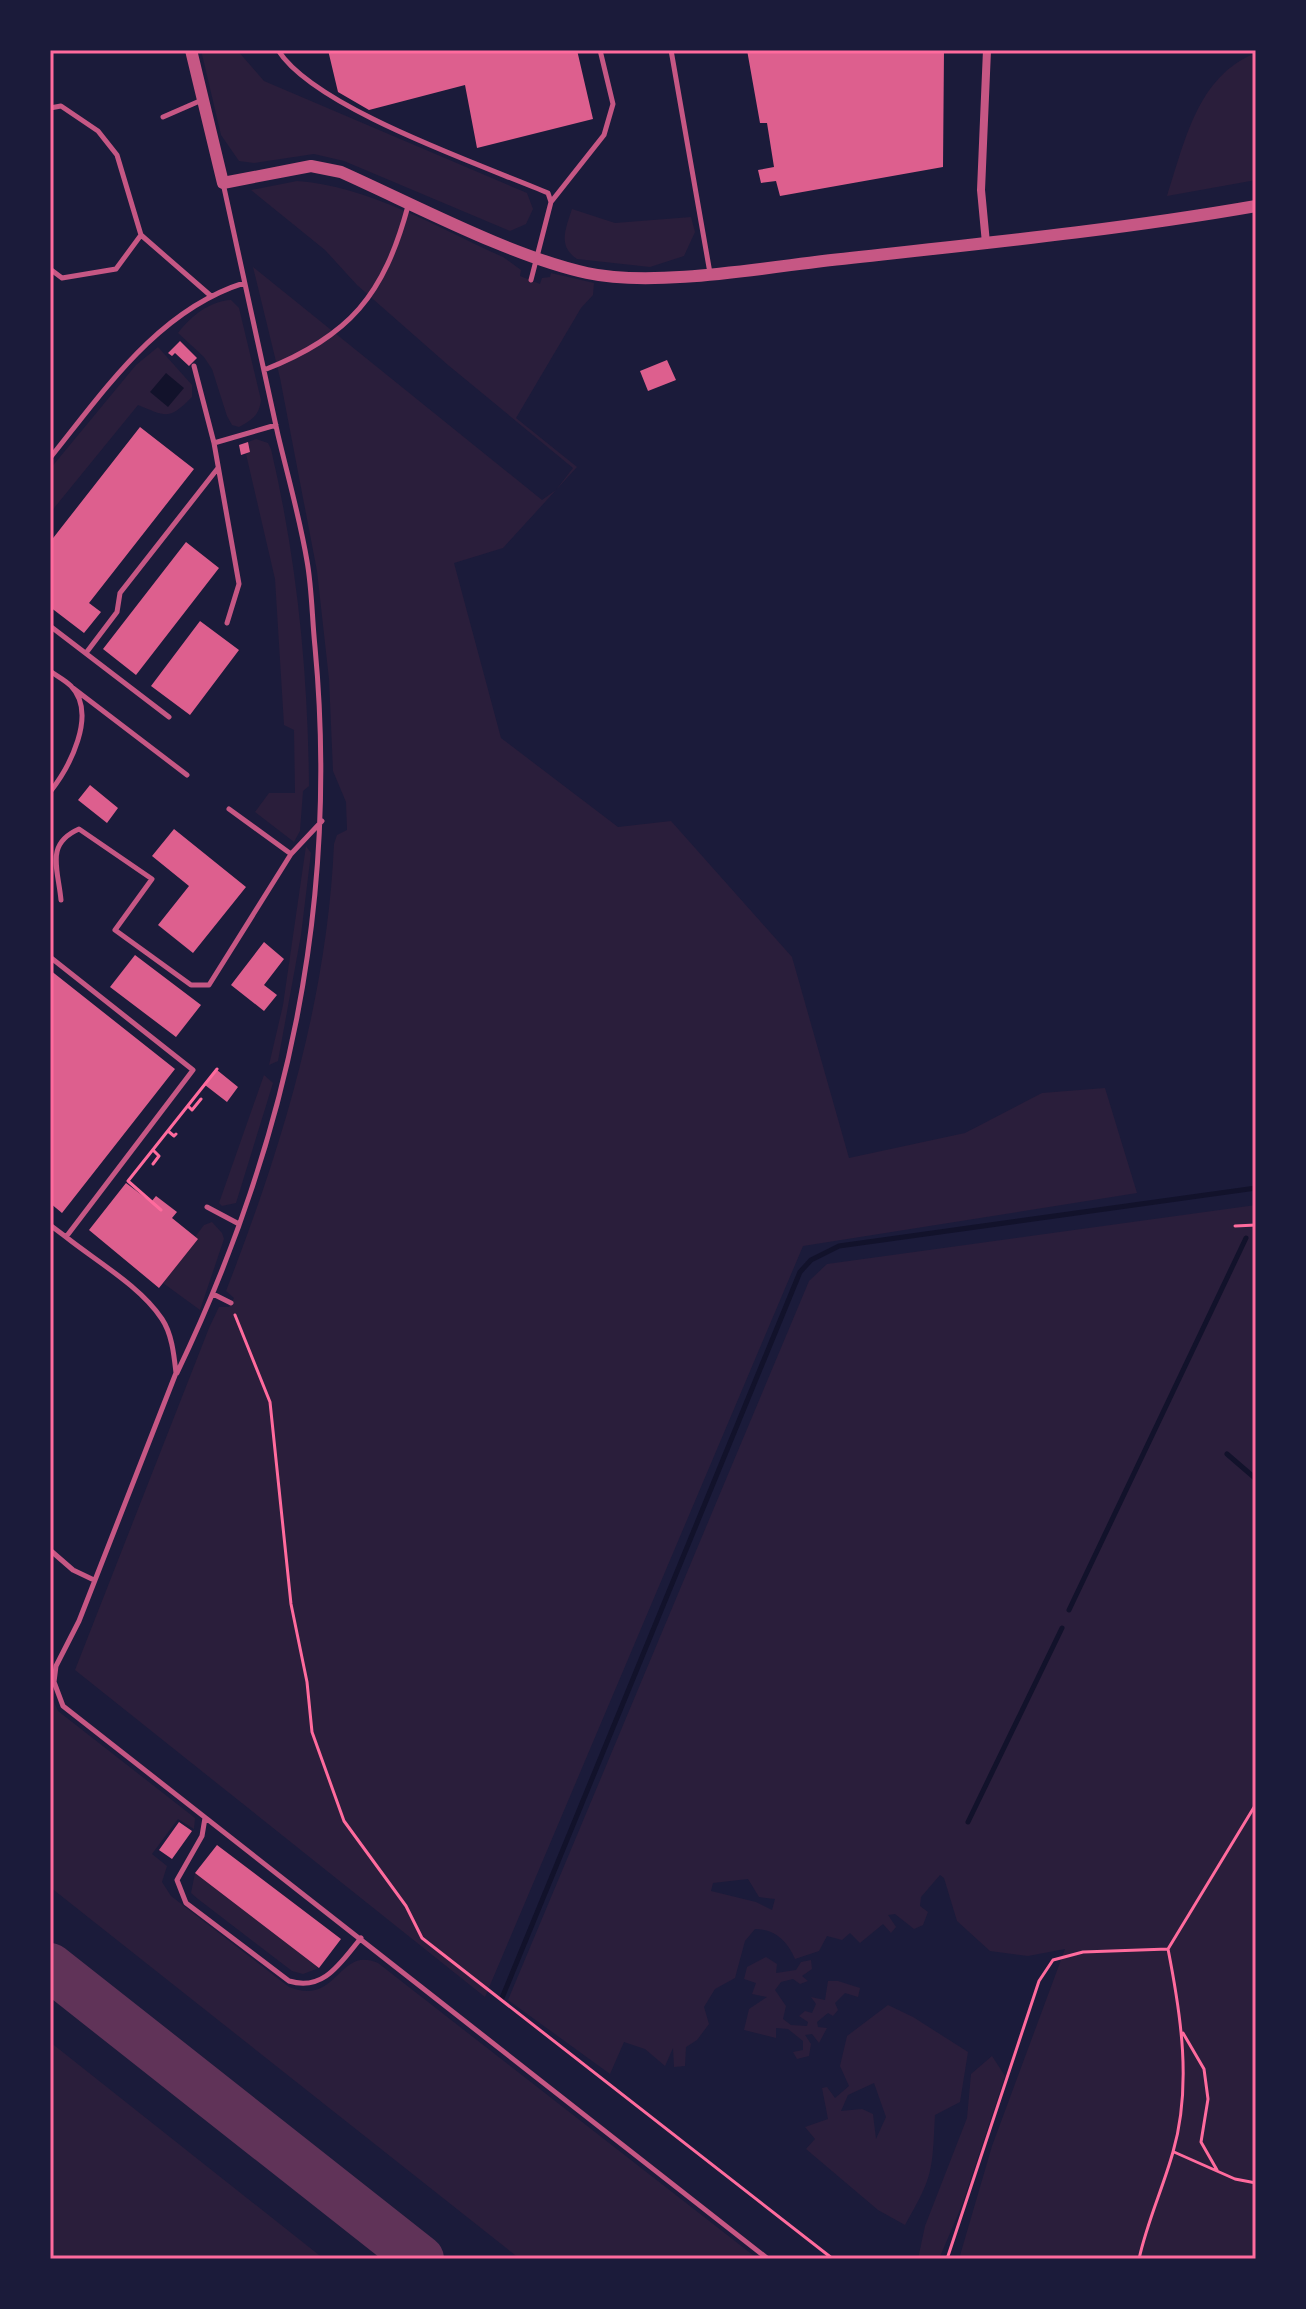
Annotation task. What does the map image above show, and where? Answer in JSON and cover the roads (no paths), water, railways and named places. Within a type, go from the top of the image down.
[{"type":"street","points":[[191,50],[223,183],[311,166],[341,172],[536,258],[588,273],[615,277],[710,274],[986,243],[1256,206]]},
{"type":"street","points":[[986,243],[981,190],[987,50]]},
{"type":"lane","points":[[278,50],[323,91],[367,116],[548,193],[551,202]]},
{"type":"lane","points":[[531,280],[551,202],[604,135],[613,104],[600,50]]},
{"type":"lane","points":[[671,50],[710,274]]},
{"type":"lane","points":[[163,117],[203,100]]},
{"type":"lane","points":[[50,108],[61,106],[98,131],[117,155],[141,235],[211,296]]},
{"type":"lane","points":[[223,183],[307,562],[318,676],[322,820],[312,938],[296,1031],[275,1111],[239,1224],[213,1294],[176,1373],[69,1644],[56,1666],[54,1682],[63,1706],[768,2259]]},
{"type":"lane","points":[[264,370],[320,345],[366,306],[388,269],[409,202]]},
{"type":"lane","points":[[50,269],[62,278],[116,269],[141,235]]},
{"type":"lane","points":[[50,458],[121,371],[174,319],[211,296],[244,283]]},
{"type":"lane","points":[[194,366],[214,443],[239,584],[227,623]]},
{"type":"lane","points":[[214,443],[276,425]]},
{"type":"lane","points":[[86,653],[117,612],[120,593],[218,468]]},
{"type":"lane","points":[[50,626],[169,717]]},
{"type":"lane","points":[[50,671],[187,775]]},
{"type":"lane","points":[[50,792],[64,775],[83,721],[73,688]]},
{"type":"lane","points":[[229,809],[291,854]]},
{"type":"lane","points":[[61,900],[56,846],[62,836],[79,829],[152,879],[115,930],[191,985],[209,985],[291,854],[322,820]]},
{"type":"lane","points":[[50,957],[193,1070],[66,1237]]},
{"type":"lane","points":[[207,1207],[239,1224]]},
{"type":"lane","points":[[50,1225],[149,1304],[162,1319],[169,1333],[176,1373]]},
{"type":"lane","points":[[213,1294],[231,1303]]},
{"type":"lane","points":[[50,1550],[73,1570],[94,1580]]},
{"type":"lane","points":[[205,1817],[202,1836],[177,1880],[186,1903],[289,1981],[299,1984],[330,1976],[361,1938]]},
{"type":"waterway","points":[[502,1998],[800,1272],[811,1260],[839,1246],[1256,1188]]},
{"type":"waterway","points":[[1069,1610],[1246,1238]]},
{"type":"waterway","points":[[1227,1454],[1256,1479]]},
{"type":"waterway","points":[[968,1822],[1062,1628]]}]
